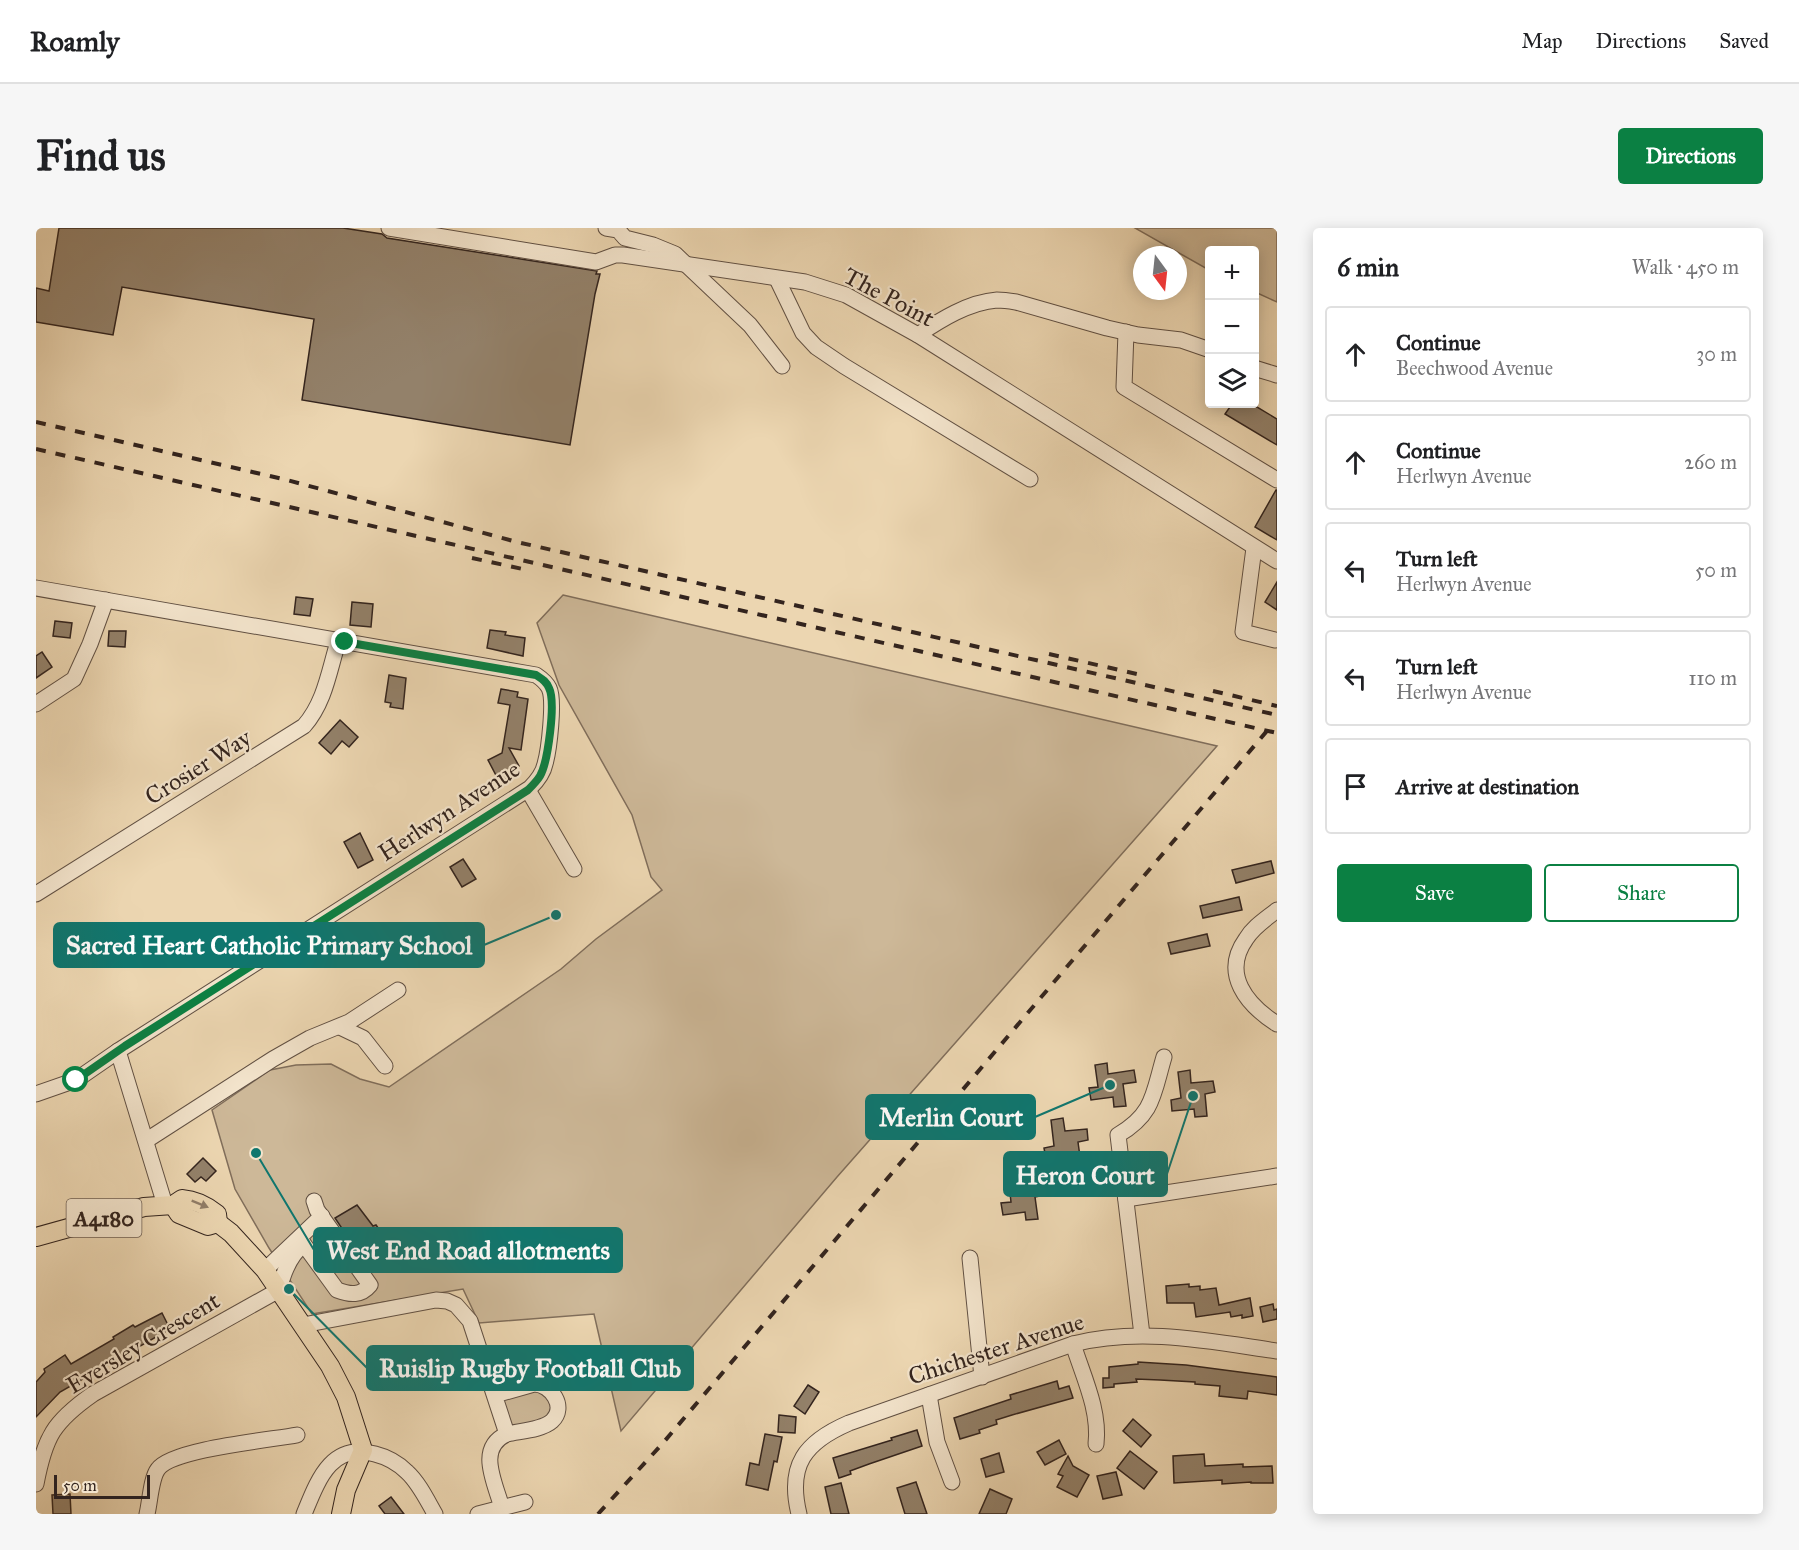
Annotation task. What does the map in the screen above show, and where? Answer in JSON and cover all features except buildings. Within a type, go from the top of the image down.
[{"type":"main road","name":"A4180","points":[[36,1237],[144,1207],[169,1205],[179,1214],[208,1226],[218,1223],[231,1233],[265,1270],[303,1325],[339,1382],[363,1450]]},
{"type":"main road","points":[[341,1514],[346,1490],[363,1450]]},
{"type":"street","name":"The Point","points":[[389,228],[596,262],[615,255],[683,264],[804,282],[846,295],[918,335],[1277,561]]},
{"type":"street","points":[[606,228],[618,230],[626,238],[654,245],[675,254],[750,325],[782,366]]},
{"type":"street","points":[[777,279],[798,326],[816,347],[854,373],[1030,479]]},
{"type":"street","points":[[918,335],[935,323],[960,312],[986,302],[999,300],[1016,302],[1126,332],[1181,340],[1205,349]]},
{"type":"street","points":[[1126,332],[1124,387],[1277,480]]},
{"type":"street","points":[[1259,370],[1277,375]]},
{"type":"street","points":[[1254,548],[1243,632],[1275,640]]},
{"type":"street","name":"Herlwyn Avenue","points":[[36,588],[536,675],[544,680],[551,690],[552,712],[545,765],[539,778],[528,790],[76,1080],[36,1094]]},
{"type":"street","points":[[36,704],[74,679],[106,600]]},
{"type":"street","name":"Crosier Way","points":[[36,894],[304,726],[315,713],[321,699],[338,642]]},
{"type":"street","points":[[528,790],[574,869]]},
{"type":"street","points":[[1277,910],[1246,938],[1240,947],[1236,968],[1241,990],[1248,1001],[1277,1024]]},
{"type":"street","points":[[147,1140],[273,1059],[310,1038],[340,1027],[398,990]]},
{"type":"street","points":[[340,1027],[363,1038],[385,1066]]},
{"type":"street","points":[[118,1051],[169,1205]]},
{"type":"street","points":[[1142,1335],[1126,1199],[1111,1133],[1139,1122],[1145,1114],[1150,1105],[1164,1057]]},
{"type":"street","points":[[1126,1199],[1277,1176]]},
{"type":"street","points":[[302,1242],[337,1290],[346,1294],[357,1294],[365,1291],[370,1285],[317,1210],[314,1201]]},
{"type":"street","points":[[279,1290],[283,1275],[297,1250],[322,1216]]},
{"type":"street","points":[[265,1270],[302,1242]]},
{"type":"street","points":[[970,1258],[982,1377]]},
{"type":"street","name":"Eversley Crescent","points":[[36,1484],[42,1453],[49,1436],[75,1407],[279,1290]]},
{"type":"street","points":[[303,1325],[436,1300],[456,1305],[470,1321],[507,1434]]},
{"type":"street","name":"Chichester Avenue","points":[[796,1513],[794,1491],[798,1469],[802,1457],[821,1436],[849,1423],[1073,1344],[1107,1337],[1172,1336],[1277,1351]]},
{"type":"street","points":[[1073,1344],[1094,1411],[1097,1429],[1096,1448]]},
{"type":"street","points":[[495,1395],[534,1384],[546,1386],[554,1394],[558,1410],[554,1419],[544,1425],[507,1434],[495,1441],[489,1452],[502,1508]]},
{"type":"street","points":[[929,1395],[937,1442],[953,1485]]},
{"type":"street","points":[[147,1514],[155,1472],[166,1462],[202,1450],[297,1436]]},
{"type":"street","points":[[304,1514],[312,1493],[333,1461],[347,1452],[363,1450],[384,1456],[408,1472],[435,1514]]},
{"type":"street","points":[[478,1514],[525,1502]]},
{"type":"shaded area","points":[[1135,228],[1277,228],[1277,302],[1259,294],[1259,246],[1205,246],[1205,268],[1187,258],[1187,246],[1167,246]]},
{"type":"shaded area","points":[[563,595],[1217,746],[837,1177],[621,1431],[594,1314],[479,1323],[463,1289],[312,1314],[269,1248],[235,1189],[212,1110],[270,1070],[296,1065],[331,1064],[360,1079],[389,1087],[561,969],[596,939],[662,890],[651,877],[632,815],[559,685],[537,623]]},
{"type":"shaded area","points":[[541,1384],[557,1415],[507,1434],[495,1395]]},
{"type":"railway","points":[[36,422],[287,480],[517,542],[1277,715]]},
{"type":"railway","points":[[36,449],[1277,733]]},
{"type":"railway","points":[[472,558],[527,570]]},
{"type":"railway","points":[[1049,654],[1137,674]]},
{"type":"railway","points":[[1213,691],[1277,706]]},
{"type":"railway","points":[[598,1514],[663,1443],[1272,725]]},
{"type":"place","name":"Sacred Heart Catholic Primary School","points":[[556,915]]},
{"type":"place","name":"Merlin Court","points":[[1110,1085]]},
{"type":"place","name":"Heron Court","points":[[1193,1096]]},
{"type":"place","name":"West End Road allotments","points":[[256,1153]]},
{"type":"place","name":"Ruislip Rugby Football Club","points":[[289,1289]]},
{"type":"route","points":[[76,1080],[125,1046],[528,790],[539,778],[545,765],[552,712],[551,690],[544,680],[536,675],[345,642]]}]
